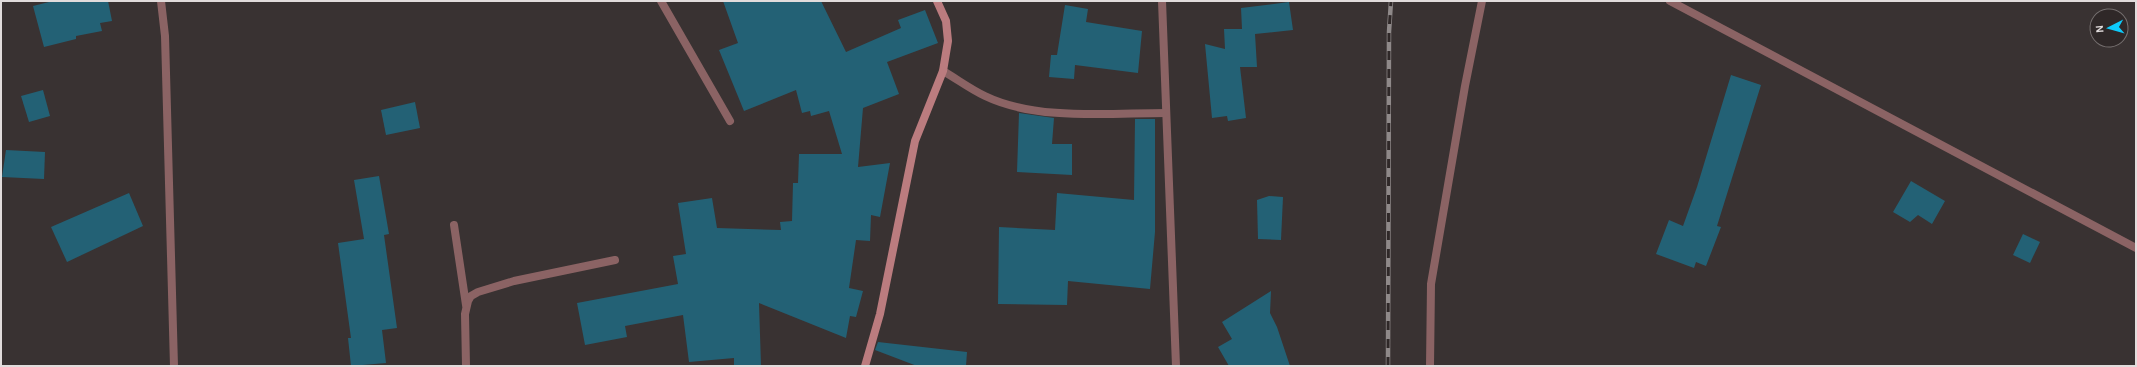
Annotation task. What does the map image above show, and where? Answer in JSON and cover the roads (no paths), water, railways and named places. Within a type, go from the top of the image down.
[{"type":"main road","points":[[865,366],[880,314],[915,141],[943,71],[948,41],[946,21],[937,1]]},
{"type":"street","points":[[161,1],[165,36],[174,366]]},
{"type":"street","points":[[661,1],[730,121]]},
{"type":"street","points":[[1162,1],[1176,366]]},
{"type":"street","points":[[1430,366],[1431,284],[1464,86],[1482,1]]},
{"type":"street","points":[[1670,1],[2136,248]]},
{"type":"street","points":[[943,71],[985,96],[1015,107],[1055,112],[1166,113]]},
{"type":"street","points":[[454,225],[466,306],[466,366]]},
{"type":"street","points":[[466,306],[471,296],[478,292],[514,282],[615,260]]},
{"type":"railway","points":[[1388,366],[1389,32],[1391,1]]}]
